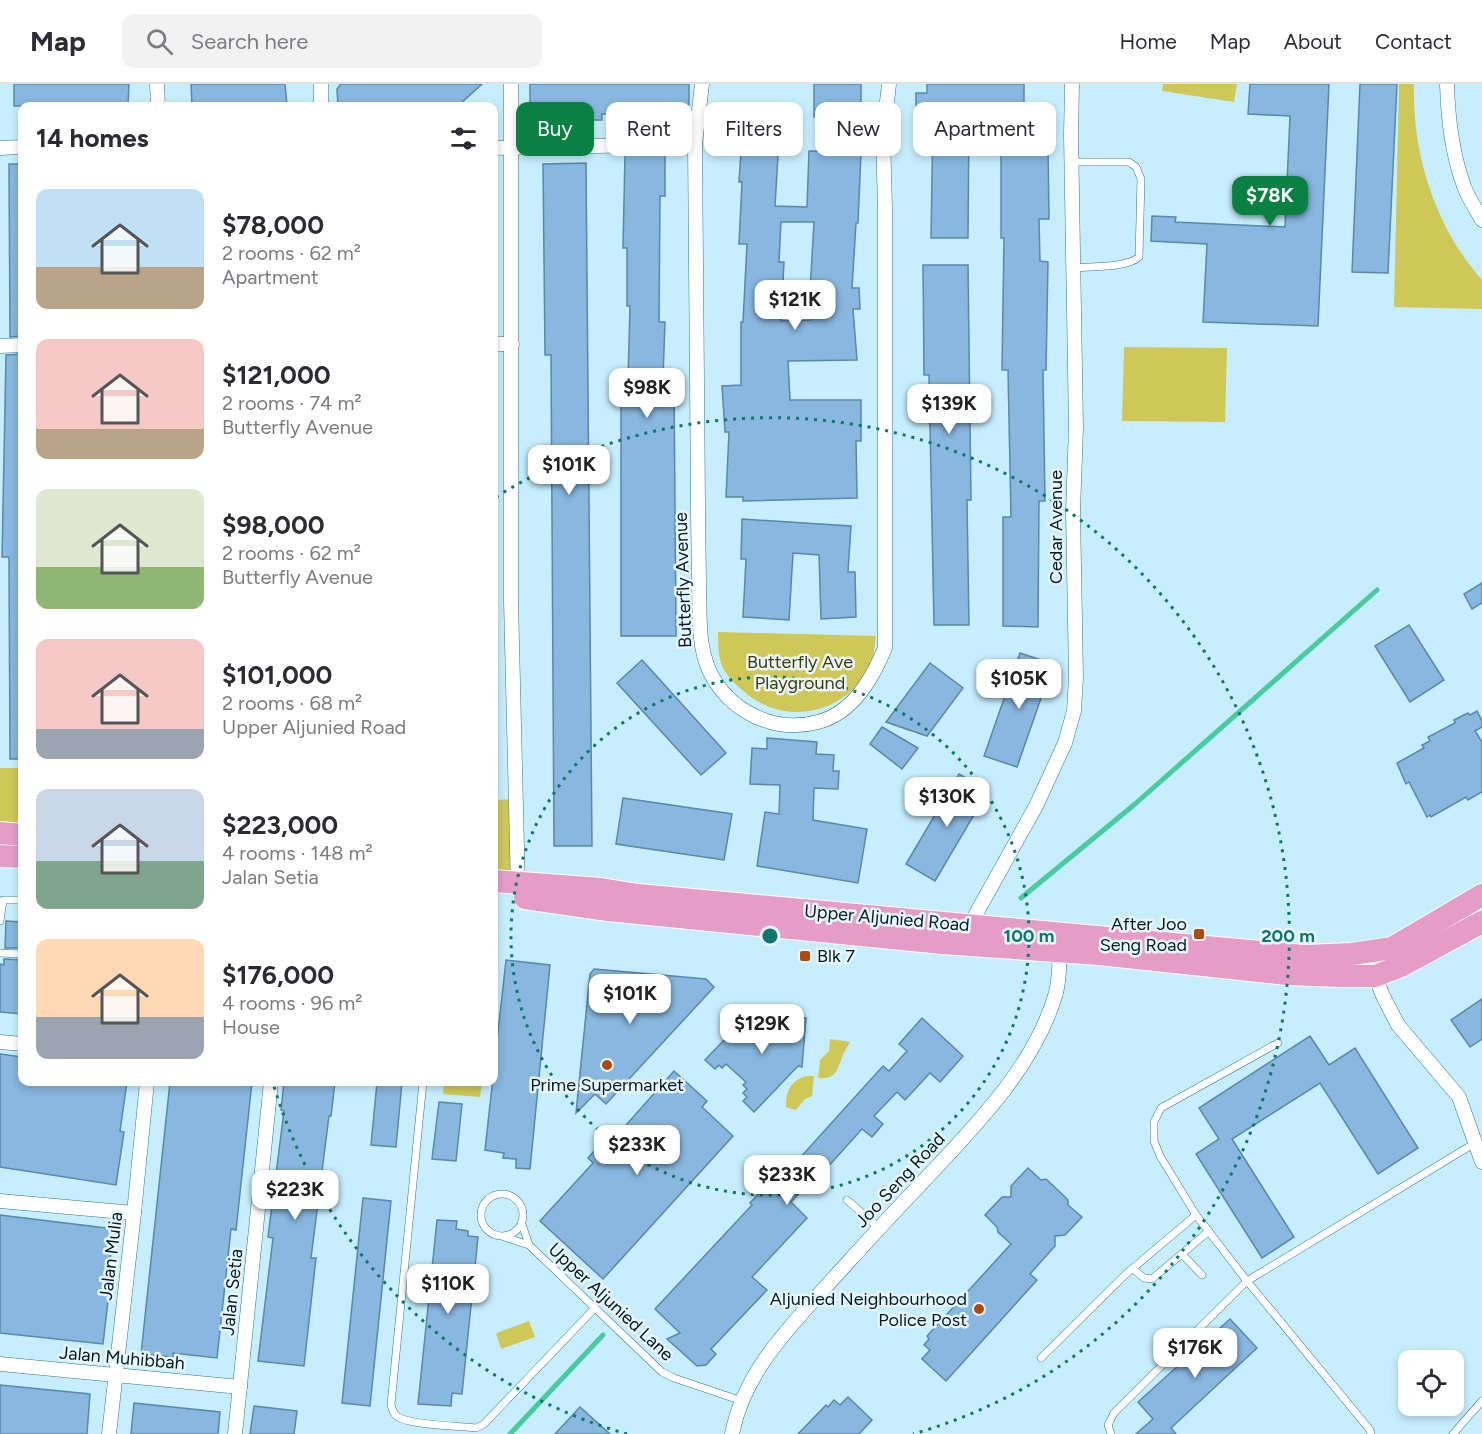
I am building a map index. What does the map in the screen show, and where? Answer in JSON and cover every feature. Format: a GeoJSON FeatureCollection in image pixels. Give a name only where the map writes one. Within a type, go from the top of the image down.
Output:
{"type":"FeatureCollection","features":[{"type":"Feature","properties":{"kind":"main road"},"geometry":{"type":"LineString","coordinates":[[0,833],[18,835]]}},
{"type":"Feature","properties":{"kind":"main road"},"geometry":{"type":"LineString","coordinates":[[0,856],[18,857]]}},
{"type":"Feature","properties":{"kind":"main road","name":"Upper Aljunied Road"},"geometry":{"type":"LineString","coordinates":[[498,883],[518,891]]}},
{"type":"Feature","properties":{"kind":"main road","name":"Upper Aljunied Road"},"geometry":{"type":"LineString","coordinates":[[498,894],[518,891],[601,889],[966,935],[1060,943],[1305,956],[1370,952],[1392,948],[1482,895]]}},
{"type":"Feature","properties":{"kind":"main road","name":"Upper Aljunied Road"},"geometry":{"type":"LineString","coordinates":[[1060,943],[1287,974],[1375,976],[1401,966],[1482,922]]}},
{"type":"Feature","properties":{"kind":"street"},"geometry":{"type":"LineString","coordinates":[[157,84],[158,102]]}},
{"type":"Feature","properties":{"kind":"street"},"geometry":{"type":"LineString","coordinates":[[321,84],[321,102]]}},
{"type":"Feature","properties":{"kind":"street"},"geometry":{"type":"LineString","coordinates":[[512,84],[511,589],[518,891]]}},
{"type":"Feature","properties":{"kind":"street","name":"Butterfly Avenue"},"geometry":{"type":"LineString","coordinates":[[702,84],[696,144],[698,525],[701,643],[710,672],[722,691],[740,708],[778,725],[816,723],[831,718],[853,702],[878,667],[885,648],[883,136],[889,84]]}},
{"type":"Feature","properties":{"kind":"street","name":"Cedar Avenue"},"geometry":{"type":"LineString","coordinates":[[966,935],[1027,824],[1059,758],[1074,711],[1076,677],[1073,511],[1076,427],[1072,84]]}},
{"type":"Feature","properties":{"kind":"street"},"geometry":{"type":"LineString","coordinates":[[1448,84],[1448,116],[1455,153],[1464,188],[1482,220]]}},
{"type":"Feature","properties":{"kind":"street"},"geometry":{"type":"LineString","coordinates":[[498,148],[696,144]]}},
{"type":"Feature","properties":{"kind":"street"},"geometry":{"type":"LineString","coordinates":[[0,148],[18,147]]}},
{"type":"Feature","properties":{"kind":"street"},"geometry":{"type":"LineString","coordinates":[[498,344],[512,344]]}},
{"type":"Feature","properties":{"kind":"street"},"geometry":{"type":"LineString","coordinates":[[0,346],[18,345]]}},
{"type":"Feature","properties":{"kind":"street","name":"Joo Seng Road"},"geometry":{"type":"LineString","coordinates":[[732,1434],[752,1378],[780,1338],[980,1120],[1028,1056],[1044,1027],[1056,993],[1060,943]]}},
{"type":"Feature","properties":{"kind":"street"},"geometry":{"type":"LineString","coordinates":[[1370,952],[1375,976],[1398,1025],[1459,1097],[1482,1162]]}},
{"type":"Feature","properties":{"kind":"street"},"geometry":{"type":"LineString","coordinates":[[0,1042],[18,1044]]}},
{"type":"Feature","properties":{"kind":"street","name":"Jalan Mulia"},"geometry":{"type":"LineString","coordinates":[[109,1434],[147,1086]]}},
{"type":"Feature","properties":{"kind":"street","name":"Jalan Setia"},"geometry":{"type":"LineString","coordinates":[[235,1434],[271,1086]]}},
{"type":"Feature","properties":{"kind":"street"},"geometry":{"type":"LineString","coordinates":[[0,1201],[134,1213]]}},
{"type":"Feature","properties":{"kind":"street","name":"Jalan Muhibbah"},"geometry":{"type":"LineString","coordinates":[[0,1364],[240,1387]]}},
{"type":"Feature","properties":{"kind":"lane"},"geometry":{"type":"LineString","coordinates":[[1072,162],[1129,162],[1136,167],[1141,179],[1139,257],[1134,262],[1075,268]]}},
{"type":"Feature","properties":{"kind":"lane"},"geometry":{"type":"LineString","coordinates":[[0,921],[3,900],[18,900]]}},
{"type":"Feature","properties":{"kind":"lane"},"geometry":{"type":"LineString","coordinates":[[0,953],[18,954]]}},
{"type":"Feature","properties":{"kind":"lane"},"geometry":{"type":"LineString","coordinates":[[1278,1043],[1161,1108],[1154,1122],[1154,1141],[1160,1156],[1196,1215],[1371,1434]]}},
{"type":"Feature","properties":{"kind":"lane"},"geometry":{"type":"LineString","coordinates":[[423,1086],[391,1404],[393,1413],[409,1421],[476,1428],[484,1424],[595,1308]]}},
{"type":"Feature","properties":{"kind":"lane"},"geometry":{"type":"LineString","coordinates":[[1111,1434],[1108,1425],[1114,1413],[1247,1281],[1475,1143]]}},
{"type":"Feature","properties":{"kind":"lane"},"geometry":{"type":"LineString","coordinates":[[502,1194],[518,1201],[522,1209],[522,1224],[528,1245],[494,1236],[486,1230],[481,1211],[485,1202],[493,1196],[502,1194]]}},
{"type":"Feature","properties":{"kind":"lane"},"geometry":{"type":"LineString","coordinates":[[847,1200],[879,1228]]}},
{"type":"Feature","properties":{"kind":"lane"},"geometry":{"type":"LineString","coordinates":[[1041,1358],[1133,1269],[1196,1215]]}},
{"type":"Feature","properties":{"kind":"lane"},"geometry":{"type":"LineString","coordinates":[[504,1237],[512,1235],[522,1224]]}},
{"type":"Feature","properties":{"kind":"lane"},"geometry":{"type":"LineString","coordinates":[[1133,1269],[1144,1278],[1152,1279],[1209,1232]]}},
{"type":"Feature","properties":{"kind":"lane","name":"Upper Aljunied Lane"},"geometry":{"type":"LineString","coordinates":[[528,1245],[662,1372],[742,1401]]}},
{"type":"Feature","properties":{"kind":"lane"},"geometry":{"type":"LineString","coordinates":[[1183,1255],[1202,1275]]}},
{"type":"Feature","properties":{"kind":"lane"},"geometry":{"type":"LineString","coordinates":[[1453,1434],[1482,1401]]}},
{"type":"Feature","properties":{"kind":"green space"},"geometry":{"type":"Polygon","coordinates":[[[1163,84],[1237,84],[1234,102],[1162,91],[1163,84]]]}},
{"type":"Feature","properties":{"kind":"green space"},"geometry":{"type":"Polygon","coordinates":[[[1399,84],[1414,84],[1414,110],[1422,163],[1439,213],[1451,237],[1482,280],[1482,309],[1394,307],[1399,84]]]}},
{"type":"Feature","properties":{"kind":"green space"},"geometry":{"type":"Polygon","coordinates":[[[1124,347],[1227,348],[1225,422],[1122,421],[1124,347]]]}},
{"type":"Feature","properties":{"kind":"green space","name":"Butterfly Ave Playground"},"geometry":{"type":"Polygon","coordinates":[[[718,632],[876,636],[869,668],[855,687],[841,699],[825,707],[791,712],[756,701],[731,679],[721,663],[718,632]]]}},
{"type":"Feature","properties":{"kind":"green space"},"geometry":{"type":"Polygon","coordinates":[[[0,768],[18,768],[18,830],[0,828],[0,768]]]}},
{"type":"Feature","properties":{"kind":"green space"},"geometry":{"type":"Polygon","coordinates":[[[514,799],[514,874],[498,873],[498,800],[514,799]]]}},
{"type":"Feature","properties":{"kind":"green space"},"geometry":{"type":"Polygon","coordinates":[[[830,1039],[850,1042],[835,1073],[829,1077],[818,1078],[820,1060],[829,1051],[830,1039]]]}},
{"type":"Feature","properties":{"kind":"green space"},"geometry":{"type":"Polygon","coordinates":[[[806,1076],[814,1076],[812,1096],[805,1099],[796,1110],[786,1107],[790,1087],[806,1076]]]}},
{"type":"Feature","properties":{"kind":"green space"},"geometry":{"type":"Polygon","coordinates":[[[444,1086],[481,1086],[480,1097],[443,1094],[444,1086]]]}},
{"type":"Feature","properties":{"kind":"green space"},"geometry":{"type":"Polygon","coordinates":[[[529,1321],[535,1337],[501,1349],[496,1333],[529,1321]]]}},
{"type":"Feature","properties":{"kind":"building"},"geometry":{"type":"Polygon","coordinates":[[[14,84],[129,84],[128,102],[18,102],[18,106],[14,106],[14,84]]]}},
{"type":"Feature","properties":{"kind":"building"},"geometry":{"type":"Polygon","coordinates":[[[191,84],[285,84],[287,102],[192,102],[191,84]]]}},
{"type":"Feature","properties":{"kind":"building"},"geometry":{"type":"Polygon","coordinates":[[[341,84],[482,84],[462,102],[338,102],[337,89],[341,84]]]}},
{"type":"Feature","properties":{"kind":"building"},"geometry":{"type":"Polygon","coordinates":[[[530,84],[689,84],[689,102],[606,102],[606,114],[602,114],[602,120],[594,120],[594,102],[530,102],[530,84]]]}},
{"type":"Feature","properties":{"kind":"building"},"geometry":{"type":"Polygon","coordinates":[[[814,84],[861,84],[861,102],[815,102],[814,117],[814,84]]]}},
{"type":"Feature","properties":{"kind":"building"},"geometry":{"type":"Polygon","coordinates":[[[927,84],[1024,84],[1024,102],[916,102],[916,93],[927,93],[927,84]]]}},
{"type":"Feature","properties":{"kind":"building"},"geometry":{"type":"Polygon","coordinates":[[[1250,84],[1329,84],[1318,326],[1203,322],[1207,244],[1151,241],[1152,216],[1176,217],[1175,222],[1285,227],[1290,116],[1248,114],[1250,84]]]}},
{"type":"Feature","properties":{"kind":"building"},"geometry":{"type":"Polygon","coordinates":[[[1360,84],[1397,84],[1388,273],[1352,272],[1360,84]]]}},
{"type":"Feature","properties":{"kind":"building"},"geometry":{"type":"Polygon","coordinates":[[[809,151],[815,151],[815,156],[861,156],[852,288],[859,288],[860,309],[853,309],[857,360],[788,361],[790,400],[861,400],[861,441],[856,441],[857,498],[743,501],[743,497],[726,497],[729,432],[725,432],[722,386],[741,385],[741,322],[743,322],[747,244],[739,244],[742,182],[739,182],[741,156],[778,156],[775,206],[807,207],[809,151]],[[781,222],[779,262],[784,262],[781,321],[811,320],[810,291],[814,222],[781,222]]]}},
{"type":"Feature","properties":{"kind":"building"},"geometry":{"type":"Polygon","coordinates":[[[625,156],[665,156],[665,196],[660,196],[659,322],[665,322],[663,379],[674,379],[676,636],[621,636],[621,379],[628,379],[630,306],[627,306],[627,248],[623,248],[625,156]]]}},
{"type":"Feature","properties":{"kind":"building"},"geometry":{"type":"Polygon","coordinates":[[[932,156],[969,156],[968,238],[931,238],[932,156]]]}},
{"type":"Feature","properties":{"kind":"building"},"geometry":{"type":"Polygon","coordinates":[[[1001,156],[1048,156],[1049,219],[1039,219],[1040,261],[1048,262],[1046,370],[1043,370],[1045,501],[1039,501],[1038,627],[1003,626],[1003,517],[1011,517],[1008,370],[1002,370],[1004,238],[1001,238],[1001,156]]]}},
{"type":"Feature","properties":{"kind":"building"},"geometry":{"type":"Polygon","coordinates":[[[586,163],[592,846],[554,846],[551,355],[545,355],[543,164],[586,163]]]}},
{"type":"Feature","properties":{"kind":"building"},"geometry":{"type":"Polygon","coordinates":[[[9,164],[18,164],[18,336],[10,337],[9,164]]]}},
{"type":"Feature","properties":{"kind":"building"},"geometry":{"type":"Polygon","coordinates":[[[923,265],[968,265],[971,500],[967,500],[969,625],[934,625],[929,375],[924,375],[923,265]]]}},
{"type":"Feature","properties":{"kind":"building"},"geometry":{"type":"Polygon","coordinates":[[[18,354],[18,759],[10,759],[9,557],[2,557],[6,355],[18,354]]]}},
{"type":"Feature","properties":{"kind":"building"},"geometry":{"type":"Polygon","coordinates":[[[742,519],[851,526],[848,572],[855,572],[856,617],[821,619],[819,555],[793,553],[789,620],[743,617],[746,559],[741,559],[742,519]]]}},
{"type":"Feature","properties":{"kind":"building"},"geometry":{"type":"Polygon","coordinates":[[[1482,583],[1482,603],[1472,609],[1464,594],[1482,583]]]}},
{"type":"Feature","properties":{"kind":"building"},"geometry":{"type":"Polygon","coordinates":[[[1409,625],[1444,680],[1410,702],[1375,646],[1409,625]]]}},
{"type":"Feature","properties":{"kind":"building"},"geometry":{"type":"Polygon","coordinates":[[[1020,653],[1053,664],[1017,767],[984,756],[1020,653]]]}},
{"type":"Feature","properties":{"kind":"building"},"geometry":{"type":"Polygon","coordinates":[[[642,660],[726,753],[701,775],[617,683],[642,660]]]}},
{"type":"Feature","properties":{"kind":"building"},"geometry":{"type":"Polygon","coordinates":[[[930,663],[963,688],[927,736],[886,722],[930,663]]]}},
{"type":"Feature","properties":{"kind":"building"},"geometry":{"type":"Polygon","coordinates":[[[1477,711],[1482,721],[1482,727],[1475,731],[1482,742],[1482,792],[1468,800],[1466,797],[1431,817],[1430,815],[1427,817],[1409,782],[1406,784],[1397,763],[1424,748],[1422,745],[1430,741],[1428,737],[1455,723],[1454,720],[1477,711]]]}},
{"type":"Feature","properties":{"kind":"building"},"geometry":{"type":"Polygon","coordinates":[[[882,727],[918,748],[902,769],[870,744],[882,727]]]}},
{"type":"Feature","properties":{"kind":"building"},"geometry":{"type":"Polygon","coordinates":[[[767,738],[817,742],[816,754],[834,755],[833,771],[839,771],[838,789],[814,788],[813,820],[867,829],[858,883],[757,866],[765,812],[779,814],[780,785],[750,784],[752,748],[767,749],[767,738]]]}},
{"type":"Feature","properties":{"kind":"building"},"geometry":{"type":"Polygon","coordinates":[[[959,774],[988,791],[935,881],[906,864],[959,774]]]}},
{"type":"Feature","properties":{"kind":"building"},"geometry":{"type":"Polygon","coordinates":[[[623,798],[732,814],[724,860],[616,844],[623,798]]]}},
{"type":"Feature","properties":{"kind":"building"},"geometry":{"type":"Polygon","coordinates":[[[6,921],[18,922],[18,948],[5,948],[6,921]]]}},
{"type":"Feature","properties":{"kind":"building"},"geometry":{"type":"Polygon","coordinates":[[[4,959],[18,960],[18,1014],[0,1012],[0,964],[4,965],[4,959]]]}},
{"type":"Feature","properties":{"kind":"building"},"geometry":{"type":"Polygon","coordinates":[[[506,960],[550,965],[530,1169],[516,1168],[516,1159],[503,1158],[504,1153],[485,1150],[492,1086],[498,1086],[498,1032],[506,960]]]}},
{"type":"Feature","properties":{"kind":"building"},"geometry":{"type":"Polygon","coordinates":[[[594,969],[706,979],[714,987],[606,1104],[595,1094],[576,1113],[590,974],[594,969]]]}},
{"type":"Feature","properties":{"kind":"building"},"geometry":{"type":"Polygon","coordinates":[[[1482,999],[1482,1039],[1470,1047],[1451,1020],[1482,999]]]}},
{"type":"Feature","properties":{"kind":"building"},"geometry":{"type":"Polygon","coordinates":[[[750,1013],[775,1037],[777,1016],[806,1018],[802,1067],[798,1066],[754,1112],[743,1101],[747,1097],[743,1093],[747,1089],[743,1085],[746,1082],[726,1064],[722,1068],[719,1065],[715,1069],[705,1060],[750,1013]]]}},
{"type":"Feature","properties":{"kind":"building"},"geometry":{"type":"Polygon","coordinates":[[[922,1018],[963,1056],[940,1082],[930,1073],[905,1100],[897,1092],[874,1116],[883,1124],[872,1137],[862,1129],[827,1168],[825,1166],[791,1202],[807,1218],[752,1277],[767,1290],[711,1349],[716,1354],[706,1365],[697,1366],[667,1339],[680,1333],[655,1309],[752,1205],[750,1203],[794,1156],[798,1160],[883,1066],[889,1071],[907,1051],[899,1044],[922,1018]]]}},
{"type":"Feature","properties":{"kind":"building"},"geometry":{"type":"Polygon","coordinates":[[[1310,1036],[1329,1065],[1355,1048],[1418,1148],[1378,1174],[1320,1083],[1232,1139],[1294,1237],[1262,1258],[1196,1154],[1219,1139],[1199,1108],[1310,1036]]]}},
{"type":"Feature","properties":{"kind":"building"},"geometry":{"type":"Polygon","coordinates":[[[0,1054],[18,1056],[18,1086],[126,1086],[120,1131],[124,1132],[116,1185],[0,1167],[0,1054]]]}},
{"type":"Feature","properties":{"kind":"building"},"geometry":{"type":"Polygon","coordinates":[[[674,1071],[707,1101],[702,1107],[733,1136],[603,1279],[540,1221],[593,1163],[588,1158],[614,1129],[619,1133],[674,1071]]]}},
{"type":"Feature","properties":{"kind":"building"},"geometry":{"type":"Polygon","coordinates":[[[170,1086],[252,1086],[236,1230],[231,1229],[217,1358],[173,1353],[173,1357],[141,1354],[170,1086]]]}},
{"type":"Feature","properties":{"kind":"building"},"geometry":{"type":"Polygon","coordinates":[[[284,1086],[335,1086],[311,1258],[316,1258],[304,1366],[258,1361],[273,1238],[268,1237],[284,1111],[281,1110],[284,1086]]]}},
{"type":"Feature","properties":{"kind":"building"},"geometry":{"type":"Polygon","coordinates":[[[377,1086],[402,1086],[396,1147],[371,1145],[377,1086]]]}},
{"type":"Feature","properties":{"kind":"building"},"geometry":{"type":"Polygon","coordinates":[[[439,1102],[462,1104],[456,1161],[432,1159],[439,1102]]]}},
{"type":"Feature","properties":{"kind":"building"},"geometry":{"type":"Polygon","coordinates":[[[1028,1168],[1041,1180],[1046,1179],[1068,1200],[1068,1205],[1082,1217],[1065,1235],[1055,1236],[1055,1246],[1030,1274],[1037,1280],[946,1381],[922,1359],[930,1350],[924,1345],[929,1339],[927,1336],[1011,1244],[985,1215],[1002,1197],[1011,1197],[1011,1186],[1028,1168]]]}},
{"type":"Feature","properties":{"kind":"building"},"geometry":{"type":"Polygon","coordinates":[[[363,1198],[391,1201],[370,1406],[342,1403],[363,1198]]]}},
{"type":"Feature","properties":{"kind":"building"},"geometry":{"type":"Polygon","coordinates":[[[0,1215],[114,1229],[107,1283],[110,1284],[103,1344],[0,1333],[0,1215]]]}},
{"type":"Feature","properties":{"kind":"building"},"geometry":{"type":"Polygon","coordinates":[[[437,1220],[457,1221],[456,1229],[468,1231],[468,1236],[478,1237],[462,1394],[452,1393],[451,1406],[418,1404],[437,1220]]]}},
{"type":"Feature","properties":{"kind":"building"},"geometry":{"type":"Polygon","coordinates":[[[1230,1319],[1257,1348],[1171,1428],[1176,1434],[1136,1434],[1153,1419],[1138,1402],[1230,1319]]]}},
{"type":"Feature","properties":{"kind":"building"},"geometry":{"type":"Polygon","coordinates":[[[0,1385],[90,1394],[87,1434],[0,1434],[0,1385]]]}},
{"type":"Feature","properties":{"kind":"building"},"geometry":{"type":"Polygon","coordinates":[[[848,1397],[872,1420],[859,1434],[798,1434],[826,1405],[828,1407],[834,1400],[840,1405],[848,1397]]]}},
{"type":"Feature","properties":{"kind":"building"},"geometry":{"type":"Polygon","coordinates":[[[134,1403],[220,1412],[218,1434],[131,1434],[134,1403]]]}},
{"type":"Feature","properties":{"kind":"building"},"geometry":{"type":"Polygon","coordinates":[[[254,1406],[297,1411],[294,1434],[250,1434],[254,1406]]]}},
{"type":"Feature","properties":{"kind":"building"},"geometry":{"type":"Polygon","coordinates":[[[580,1407],[610,1434],[555,1434],[580,1407]]]}},
{"type":"Feature","properties":{"kind":"waterway"},"geometry":{"type":"LineString","coordinates":[[1021,898],[1135,804],[1377,590]]}},
{"type":"Feature","properties":{"kind":"waterway"},"geometry":{"type":"LineString","coordinates":[[510,1434],[603,1335]]}},
{"type":"Feature","properties":{"kind":"place","name":"After Joo Seng Road"},"geometry":{"type":"Point","coordinates":[1199,934]}},
{"type":"Feature","properties":{"kind":"place","name":"Blk 7"},"geometry":{"type":"Point","coordinates":[805,956]}},
{"type":"Feature","properties":{"kind":"place","name":"Prime Supermarket"},"geometry":{"type":"Point","coordinates":[607,1065]}},
{"type":"Feature","properties":{"kind":"place","name":"Aljunied Neighbourhood Police Post"},"geometry":{"type":"Point","coordinates":[979,1309]}}]}
